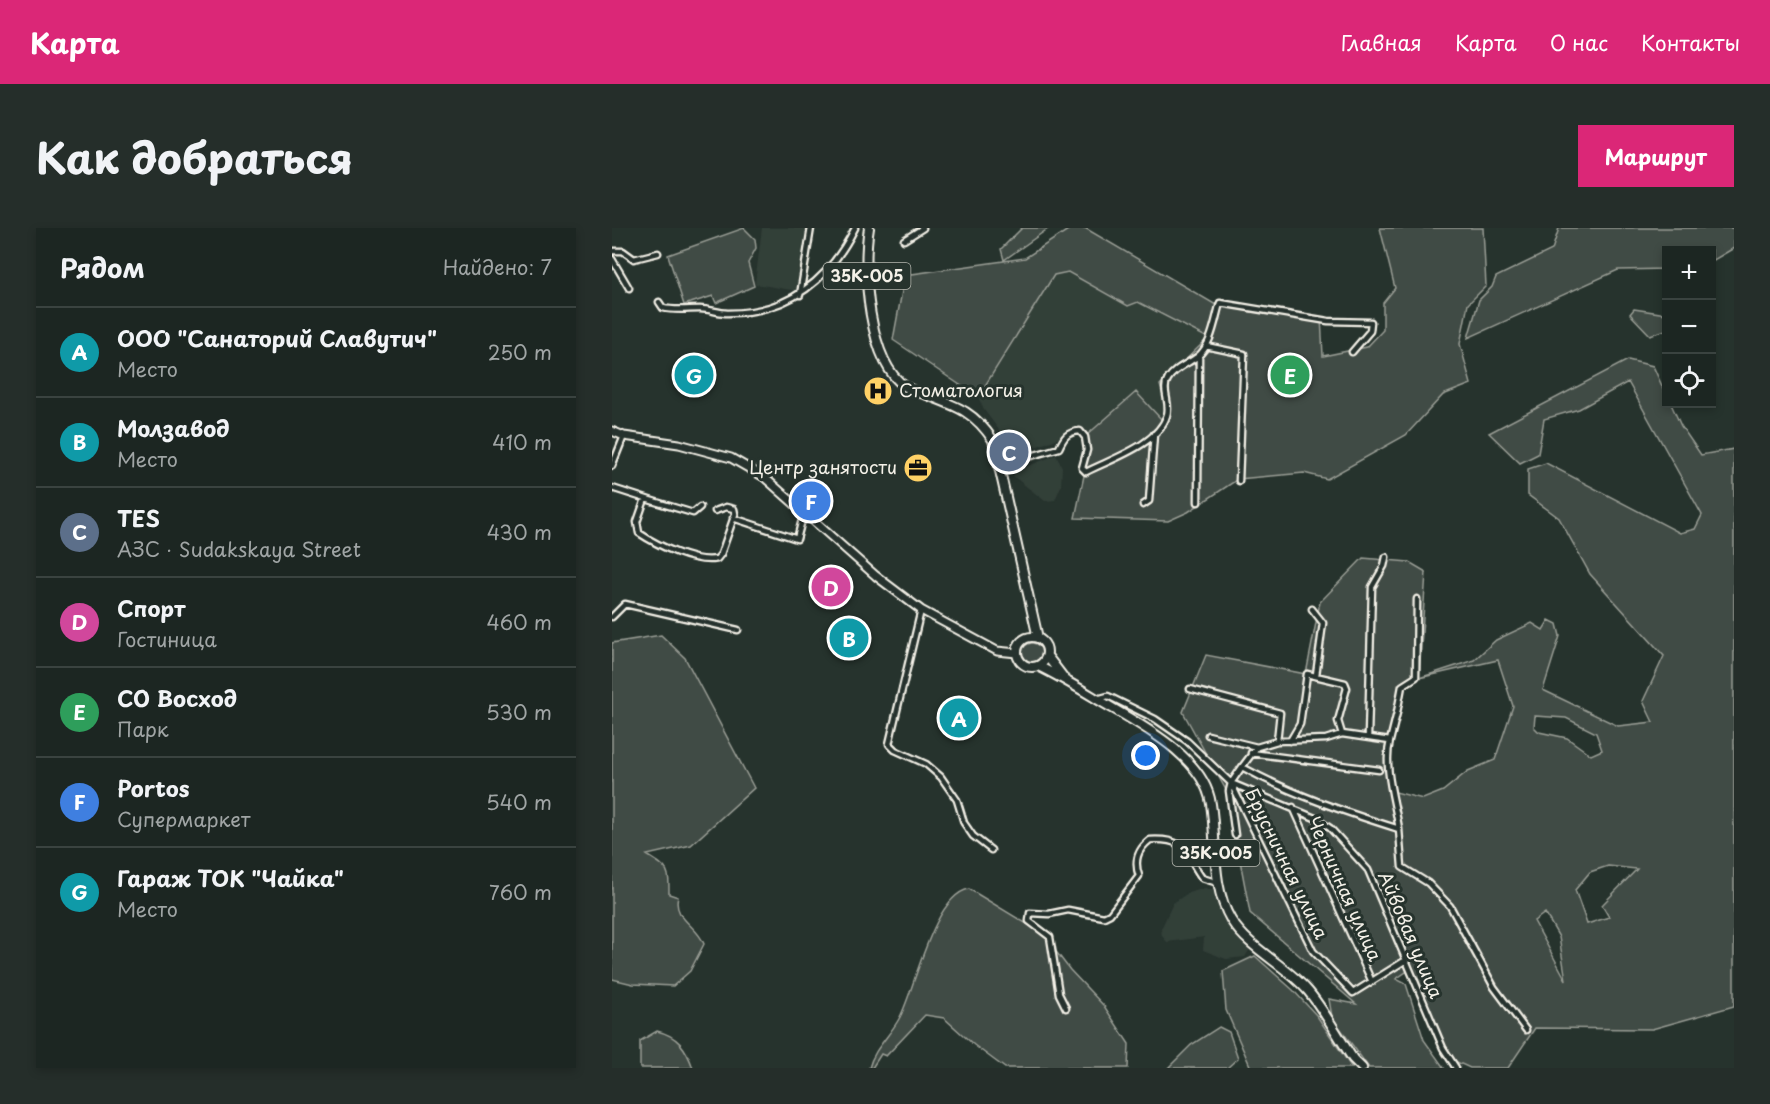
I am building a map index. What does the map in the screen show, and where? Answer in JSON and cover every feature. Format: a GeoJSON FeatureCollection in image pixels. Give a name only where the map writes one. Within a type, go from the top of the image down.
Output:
{"type":"FeatureCollection","features":[{"type":"Feature","properties":{"kind":"main road","name":"35К-005"},"geometry":{"type":"LineString","coordinates":[[869,228],[865,253],[873,324],[879,348],[891,373],[906,387],[961,408],[979,420],[993,440],[1038,639],[1044,643],[1047,656],[1064,678]]}},
{"type":"Feature","properties":{"kind":"main road"},"geometry":{"type":"LineString","coordinates":[[612,431],[624,436],[679,444],[730,458],[764,477],[876,576],[921,610],[997,651],[1017,653],[1020,643],[1028,638],[1038,639]]}},
{"type":"Feature","properties":{"kind":"main road","name":"35К-005"},"geometry":{"type":"LineString","coordinates":[[1017,653],[1020,662],[1028,667],[1038,666],[1064,678],[1138,722],[1169,744],[1206,787],[1211,801],[1218,883],[1230,919],[1241,932],[1308,991],[1362,1068]]}},
{"type":"Feature","properties":{"kind":"main road"},"geometry":{"type":"LineString","coordinates":[[1038,666],[1047,656]]}},
{"type":"Feature","properties":{"kind":"street"},"geometry":{"type":"LineString","coordinates":[[800,295],[811,228]]}},
{"type":"Feature","properties":{"kind":"street"},"geometry":{"type":"LineString","coordinates":[[659,302],[663,308],[670,310],[704,309],[733,313],[758,309],[800,295],[830,268],[844,250],[855,228]]}},
{"type":"Feature","properties":{"kind":"street"},"geometry":{"type":"LineString","coordinates":[[904,240],[923,228]]}},
{"type":"Feature","properties":{"kind":"street"},"geometry":{"type":"LineString","coordinates":[[612,251],[622,251],[634,259],[658,253]]}},
{"type":"Feature","properties":{"kind":"street"},"geometry":{"type":"LineString","coordinates":[[612,259],[629,288]]}},
{"type":"Feature","properties":{"kind":"street"},"geometry":{"type":"LineString","coordinates":[[1000,465],[1059,448],[1064,437],[1071,432],[1080,432],[1085,436],[1087,450],[1082,468],[1086,472],[1140,444],[1154,434],[1168,413],[1165,384],[1182,366],[1199,356],[1206,346],[1220,303],[1328,321],[1371,321],[1370,331],[1352,352]]}},
{"type":"Feature","properties":{"kind":"street"},"geometry":{"type":"LineString","coordinates":[[1206,346],[1244,354],[1239,482]]}},
{"type":"Feature","properties":{"kind":"street"},"geometry":{"type":"LineString","coordinates":[[1198,502],[1199,356]]}},
{"type":"Feature","properties":{"kind":"street"},"geometry":{"type":"LineString","coordinates":[[1143,505],[1149,501],[1152,489],[1154,434]]}},
{"type":"Feature","properties":{"kind":"street"},"geometry":{"type":"LineString","coordinates":[[612,466],[624,436]]}},
{"type":"Feature","properties":{"kind":"street"},"geometry":{"type":"LineString","coordinates":[[612,488],[693,513],[700,507]]}},
{"type":"Feature","properties":{"kind":"street"},"geometry":{"type":"LineString","coordinates":[[645,499],[637,522],[639,533],[657,545],[705,560],[717,559],[721,554],[734,508],[726,507],[715,511]]}},
{"type":"Feature","properties":{"kind":"street"},"geometry":{"type":"LineString","coordinates":[[733,518],[797,539],[804,512]]}},
{"type":"Feature","properties":{"kind":"street"},"geometry":{"type":"LineString","coordinates":[[1368,737],[1372,587],[1384,566],[1386,557]]}},
{"type":"Feature","properties":{"kind":"street"},"geometry":{"type":"LineString","coordinates":[[1417,599],[1416,677],[1402,686],[1395,732],[1390,741],[1390,771],[1402,867],[1428,884],[1450,906],[1494,987],[1526,1030]]}},
{"type":"Feature","properties":{"kind":"street"},"geometry":{"type":"LineString","coordinates":[[612,617],[625,604],[738,630]]}},
{"type":"Feature","properties":{"kind":"street"},"geometry":{"type":"LineString","coordinates":[[1312,609],[1323,623],[1316,675]]}},
{"type":"Feature","properties":{"kind":"street"},"geometry":{"type":"LineString","coordinates":[[921,610],[917,615],[888,744],[895,750],[926,764],[941,777],[957,800],[964,823],[973,836],[991,850]]}},
{"type":"Feature","properties":{"kind":"street"},"geometry":{"type":"LineString","coordinates":[[1290,741],[1300,724],[1307,674],[1345,683],[1347,688],[1338,721],[1342,734]]}},
{"type":"Feature","properties":{"kind":"street"},"geometry":{"type":"LineString","coordinates":[[1190,689],[1281,713],[1277,741]]}},
{"type":"Feature","properties":{"kind":"street"},"geometry":{"type":"LineString","coordinates":[[1098,699],[1108,696],[1155,719],[1187,741],[1231,783]]}},
{"type":"Feature","properties":{"kind":"street"},"geometry":{"type":"LineString","coordinates":[[1235,835],[1229,791],[1231,783],[1257,747],[1277,741],[1326,739],[1342,734],[1390,741]]}},
{"type":"Feature","properties":{"kind":"street"},"geometry":{"type":"LineString","coordinates":[[1208,735],[1257,747]]}},
{"type":"Feature","properties":{"kind":"street"},"geometry":{"type":"LineString","coordinates":[[1251,753],[1379,770]]}},
{"type":"Feature","properties":{"kind":"street"},"geometry":{"type":"LineString","coordinates":[[1242,767],[1274,784],[1342,811],[1399,829]]}},
{"type":"Feature","properties":{"kind":"street","name":"Айвовая улица"},"geometry":{"type":"LineString","coordinates":[[1231,783],[1293,807],[1330,828],[1368,870],[1443,1048],[1456,1068]]}},
{"type":"Feature","properties":{"kind":"street","name":"Брусничная улица"},"geometry":{"type":"LineString","coordinates":[[1231,783],[1313,951],[1353,993],[1372,982]]}},
{"type":"Feature","properties":{"kind":"street","name":"Черничная улица"},"geometry":{"type":"LineString","coordinates":[[1293,807],[1372,982]]}},
{"type":"Feature","properties":{"kind":"street"},"geometry":{"type":"LineString","coordinates":[[1066,1008],[1059,994],[1050,938],[1029,921],[1028,915],[1033,912],[1049,914],[1068,910],[1104,917],[1113,911],[1139,876],[1136,866],[1138,852],[1150,840],[1162,839],[1177,842],[1188,850],[1202,878],[1218,883]]}},
{"type":"Feature","properties":{"kind":"street"},"geometry":{"type":"LineString","coordinates":[[1372,982],[1406,960]]}},
{"type":"Feature","properties":{"kind":"shaded area"},"geometry":{"type":"Polygon","coordinates":[[[744,228],[755,239],[756,248],[748,263],[754,286],[716,303],[713,296],[684,305],[668,255],[744,228]]]}},
{"type":"Feature","properties":{"kind":"shaded area"},"geometry":{"type":"Polygon","coordinates":[[[762,228],[808,228],[798,291],[755,284],[762,228]]]}},
{"type":"Feature","properties":{"kind":"shaded area"},"geometry":{"type":"Polygon","coordinates":[[[1022,228],[1049,228],[1004,260],[1001,249],[1022,228]]]}},
{"type":"Feature","properties":{"kind":"shaded area"},"geometry":{"type":"Polygon","coordinates":[[[1071,228],[1085,228],[1216,305],[1321,317],[1323,356],[1367,347],[1383,330],[1383,303],[1395,288],[1380,228],[1483,228],[1486,286],[1468,304],[1460,344],[1471,384],[1443,395],[1406,435],[1327,479],[1304,473],[1238,479],[1188,512],[1168,521],[1075,518],[1089,452],[1087,435],[1136,392],[1162,420],[1167,412],[1160,385],[1208,338],[1138,302],[1128,306],[1068,272],[1054,275],[978,397],[893,340],[905,275],[1025,258],[1071,228]]]}},
{"type":"Feature","properties":{"kind":"shaded area"},"geometry":{"type":"Polygon","coordinates":[[[1559,228],[1734,228],[1734,248],[1716,259],[1716,246],[1662,246],[1662,269],[1618,270],[1468,338],[1479,300],[1492,287],[1496,277],[1552,250],[1559,228]]]}},
{"type":"Feature","properties":{"kind":"shaded area"},"geometry":{"type":"Polygon","coordinates":[[[1068,272],[1128,306],[1138,302],[1208,338],[1160,385],[1167,412],[1162,420],[1136,392],[1087,435],[1080,430],[1017,454],[984,410],[978,397],[1054,275],[1068,272]]]}},
{"type":"Feature","properties":{"kind":"shaded area"},"geometry":{"type":"Polygon","coordinates":[[[1634,309],[1662,313],[1662,331],[1650,335],[1630,314],[1634,309]]]}},
{"type":"Feature","properties":{"kind":"shaded area"},"geometry":{"type":"Polygon","coordinates":[[[1628,360],[1653,366],[1662,386],[1662,408],[1673,408],[1681,426],[1701,455],[1734,449],[1734,1006],[1652,1029],[1535,1028],[1508,1068],[1470,1068],[1450,1059],[1412,968],[1396,979],[1406,984],[1424,1040],[1444,1068],[1369,1068],[1332,1017],[1329,999],[1356,1004],[1250,913],[1227,792],[1183,712],[1206,655],[1306,674],[1320,602],[1363,558],[1409,562],[1426,572],[1419,678],[1474,660],[1496,640],[1532,623],[1543,630],[1549,620],[1557,624],[1560,636],[1543,690],[1618,726],[1653,722],[1643,701],[1664,656],[1590,574],[1559,518],[1528,495],[1528,469],[1546,463],[1680,533],[1695,529],[1702,515],[1628,382],[1579,409],[1544,419],[1538,454],[1520,463],[1489,433],[1628,360]],[[1498,660],[1419,678],[1400,688],[1388,746],[1391,791],[1423,799],[1443,791],[1468,771],[1495,760],[1513,706],[1498,660]],[[1535,716],[1534,727],[1539,732],[1567,738],[1591,755],[1602,750],[1596,733],[1566,718],[1535,716]],[[1608,866],[1590,872],[1575,890],[1587,924],[1609,917],[1602,905],[1637,869],[1608,866]],[[1545,913],[1534,921],[1566,980],[1559,937],[1545,913]]]}},
{"type":"Feature","properties":{"kind":"shaded area"},"geometry":{"type":"Polygon","coordinates":[[[1056,455],[1062,467],[1061,486],[1055,500],[1045,501],[1013,476],[1018,470],[1056,455]]]}},
{"type":"Feature","properties":{"kind":"shaded area"},"geometry":{"type":"Polygon","coordinates":[[[661,635],[685,658],[754,788],[691,845],[647,855],[666,870],[669,879],[669,894],[678,897],[679,911],[704,944],[690,971],[673,986],[633,984],[612,979],[612,643],[661,635]]]}},
{"type":"Feature","properties":{"kind":"shaded area"},"geometry":{"type":"Polygon","coordinates":[[[1032,643],[1039,646],[1042,653],[1039,660],[1032,663],[1025,660],[1022,653],[1025,646],[1032,643]]]}},
{"type":"Feature","properties":{"kind":"shaded area"},"geometry":{"type":"Polygon","coordinates":[[[1205,888],[1219,892],[1240,941],[1250,949],[1245,957],[1226,959],[1203,950],[1204,937],[1167,942],[1162,936],[1161,929],[1173,903],[1188,893],[1205,888]]]}},
{"type":"Feature","properties":{"kind":"shaded area"},"geometry":{"type":"Polygon","coordinates":[[[969,889],[1042,933],[1070,970],[1104,1006],[1129,1044],[1128,1068],[1005,1068],[974,1045],[944,1018],[925,1015],[886,1056],[881,1054],[872,1068],[869,1068],[875,1054],[892,1030],[906,1004],[935,925],[956,895],[969,889]]]}},
{"type":"Feature","properties":{"kind":"shaded area"},"geometry":{"type":"Polygon","coordinates":[[[1255,956],[1293,990],[1317,1016],[1352,1068],[1251,1068],[1226,1010],[1223,971],[1255,956]]]}},
{"type":"Feature","properties":{"kind":"shaded area"},"geometry":{"type":"Polygon","coordinates":[[[1219,1027],[1229,1032],[1238,1058],[1227,1068],[1168,1068],[1191,1045],[1219,1027]]]}},
{"type":"Feature","properties":{"kind":"shaded area"},"geometry":{"type":"Polygon","coordinates":[[[657,1031],[670,1036],[680,1044],[693,1068],[640,1068],[640,1041],[657,1031]]]}},
{"type":"Feature","properties":{"kind":"place","name":"Гараж ТОК \"Чайка\""},"geometry":{"type":"Point","coordinates":[694,375]}},
{"type":"Feature","properties":{"kind":"place","name":"СО Восход"},"geometry":{"type":"Point","coordinates":[1290,375]}},
{"type":"Feature","properties":{"kind":"place","name":"Стоматология"},"geometry":{"type":"Point","coordinates":[878,391]}},
{"type":"Feature","properties":{"kind":"place","name":"TES"},"geometry":{"type":"Point","coordinates":[1009,452]}},
{"type":"Feature","properties":{"kind":"place","name":"Центр занятости"},"geometry":{"type":"Point","coordinates":[918,468]}},
{"type":"Feature","properties":{"kind":"place","name":"Portos"},"geometry":{"type":"Point","coordinates":[811,501]}},
{"type":"Feature","properties":{"kind":"place","name":"Спорт"},"geometry":{"type":"Point","coordinates":[831,587]}},
{"type":"Feature","properties":{"kind":"place","name":"Молзавод"},"geometry":{"type":"Point","coordinates":[849,638]}},
{"type":"Feature","properties":{"kind":"place","name":"ООО \"Санаторий Славутич\""},"geometry":{"type":"Point","coordinates":[959,718]}}]}
